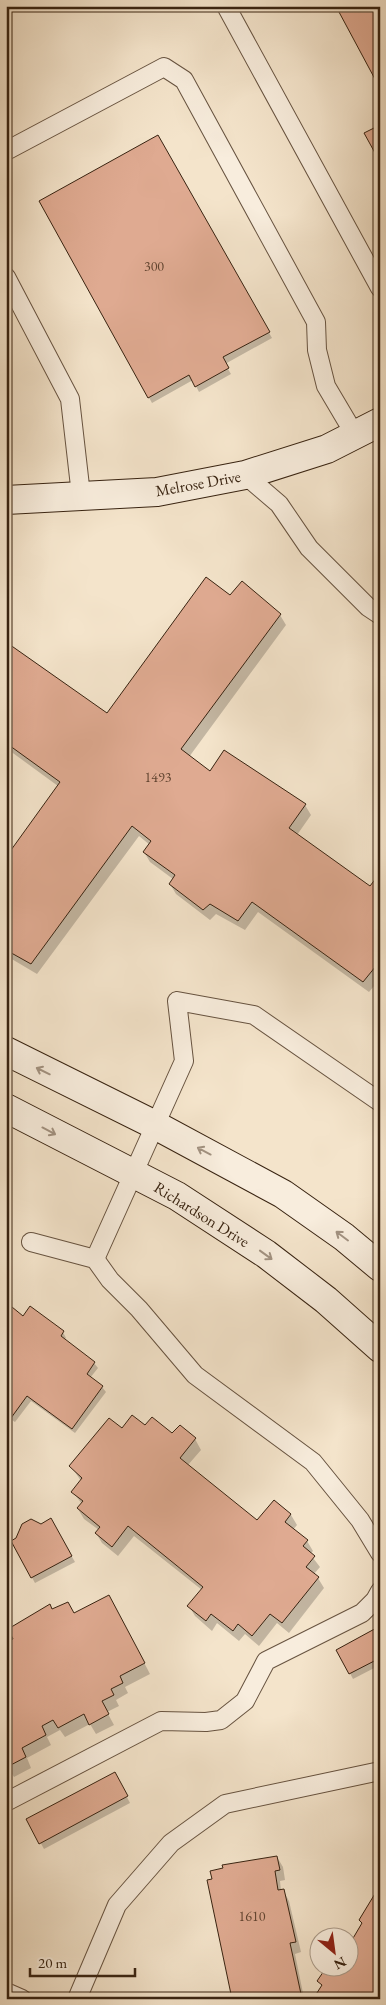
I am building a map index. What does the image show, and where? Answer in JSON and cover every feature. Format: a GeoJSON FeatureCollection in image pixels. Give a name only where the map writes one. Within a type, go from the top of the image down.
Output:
{"type":"FeatureCollection","features":[{"type":"Feature","properties":{"kind":"street","name":"Melrose Drive"},"geometry":{"type":"LineString","coordinates":[[6,500],[157,492],[246,475],[327,450],[380,422]]}},
{"type":"Feature","properties":{"kind":"street"},"geometry":{"type":"LineString","coordinates":[[6,1051],[155,1125],[283,1194],[344,1237],[380,1267]]}},
{"type":"Feature","properties":{"kind":"street","name":"Richardson Drive"},"geometry":{"type":"LineString","coordinates":[[6,1108],[177,1196],[266,1254],[326,1300],[380,1348]]}},
{"type":"Feature","properties":{"kind":"lane"},"geometry":{"type":"LineString","coordinates":[[226,6],[380,288]]}},
{"type":"Feature","properties":{"kind":"lane"},"geometry":{"type":"LineString","coordinates":[[6,151],[164,67],[184,80],[316,322],[317,350],[326,386],[355,435]]}},
{"type":"Feature","properties":{"kind":"lane"},"geometry":{"type":"LineString","coordinates":[[6,276],[70,399],[81,495]]}},
{"type":"Feature","properties":{"kind":"lane"},"geometry":{"type":"LineString","coordinates":[[246,475],[279,504],[309,548],[368,607],[380,615]]}},
{"type":"Feature","properties":{"kind":"lane"},"geometry":{"type":"LineString","coordinates":[[95,1258],[184,1061],[177,1001],[254,1015],[380,1102]]}},
{"type":"Feature","properties":{"kind":"lane"},"geometry":{"type":"LineString","coordinates":[[32,1242],[95,1258],[110,1280],[139,1309],[195,1375],[313,1462],[360,1520],[380,1553]]}},
{"type":"Feature","properties":{"kind":"lane"},"geometry":{"type":"LineString","coordinates":[[6,1802],[161,1721],[206,1722],[221,1720],[245,1702],[266,1661],[362,1613],[375,1600],[380,1591]]}},
{"type":"Feature","properties":{"kind":"lane"},"geometry":{"type":"LineString","coordinates":[[77,1999],[117,1905],[170,1843],[224,1804],[380,1771]]}},
{"type":"Feature","properties":{"kind":"lane"},"geometry":{"type":"LineString","coordinates":[[6,1992],[22,1999]]}},
{"type":"Feature","properties":{"kind":"building"},"geometry":{"type":"Polygon","coordinates":[[[348,6],[380,6],[380,79],[376,81],[339,12],[348,6]]]}},
{"type":"Feature","properties":{"kind":"building"},"geometry":{"type":"Polygon","coordinates":[[[380,125],[380,162],[364,133],[380,125]]]}},
{"type":"Feature","properties":{"kind":"building"},"geometry":{"type":"Polygon","coordinates":[[[158,135],[270,332],[223,357],[229,368],[195,387],[189,375],[148,398],[39,201],[158,135]]]}},
{"type":"Feature","properties":{"kind":"building"},"geometry":{"type":"Polygon","coordinates":[[[206,577],[230,595],[242,581],[281,614],[181,749],[210,771],[224,750],[306,804],[289,828],[370,886],[380,873],[380,961],[363,982],[252,902],[238,921],[210,904],[203,910],[169,884],[175,875],[143,852],[151,841],[132,826],[31,964],[6,950],[6,857],[60,782],[6,743],[6,642],[107,713],[206,577]]]}},
{"type":"Feature","properties":{"kind":"building"},"geometry":{"type":"Polygon","coordinates":[[[30,1306],[64,1331],[61,1336],[95,1362],[87,1374],[103,1386],[72,1429],[27,1396],[11,1418],[6,1414],[6,1315],[12,1307],[23,1316],[30,1306]]]}},
{"type":"Feature","properties":{"kind":"building"},"geometry":{"type":"Polygon","coordinates":[[[132,1415],[145,1425],[152,1417],[172,1433],[180,1425],[196,1438],[180,1458],[257,1520],[274,1500],[291,1514],[285,1522],[308,1540],[303,1546],[315,1556],[306,1567],[319,1577],[282,1623],[270,1614],[252,1636],[238,1624],[233,1631],[211,1614],[206,1621],[187,1606],[203,1587],[128,1526],[112,1547],[95,1533],[100,1527],[77,1508],[83,1501],[71,1492],[82,1478],[69,1466],[109,1418],[122,1428],[132,1415]]]}},
{"type":"Feature","properties":{"kind":"building"},"geometry":{"type":"Polygon","coordinates":[[[51,1518],[72,1556],[31,1578],[11,1541],[16,1538],[22,1524],[31,1519],[41,1524],[51,1518]]]}},
{"type":"Feature","properties":{"kind":"building"},"geometry":{"type":"Polygon","coordinates":[[[109,1595],[145,1663],[120,1676],[123,1683],[111,1689],[114,1695],[102,1701],[109,1714],[89,1725],[84,1714],[58,1728],[53,1720],[42,1726],[46,1735],[22,1748],[26,1757],[7,1767],[6,1642],[13,1639],[8,1629],[50,1604],[52,1609],[68,1602],[74,1613],[109,1595]]]}},
{"type":"Feature","properties":{"kind":"building"},"geometry":{"type":"Polygon","coordinates":[[[380,1626],[380,1658],[349,1674],[336,1650],[380,1626]]]}},
{"type":"Feature","properties":{"kind":"building"},"geometry":{"type":"Polygon","coordinates":[[[115,1772],[128,1796],[39,1844],[26,1819],[115,1772]]]}},
{"type":"Feature","properties":{"kind":"building"},"geometry":{"type":"Polygon","coordinates":[[[277,1856],[280,1870],[275,1871],[278,1890],[284,1889],[296,1942],[290,1943],[301,1994],[308,1999],[232,1999],[207,1880],[212,1879],[210,1871],[223,1868],[222,1865],[277,1856]]]}},
{"type":"Feature","properties":{"kind":"building"},"geometry":{"type":"Polygon","coordinates":[[[376,1892],[380,1895],[380,1999],[313,1999],[322,1985],[317,1981],[319,1978],[358,1978],[358,1930],[362,1923],[359,1920],[376,1892]]]}}]}
